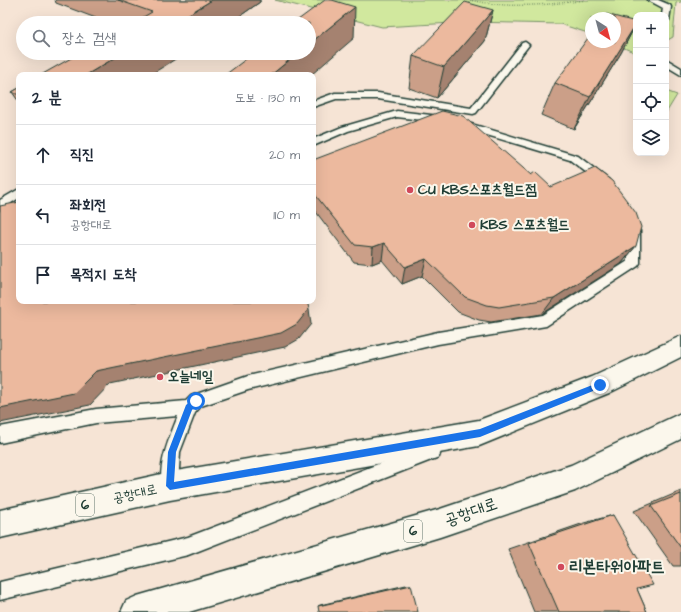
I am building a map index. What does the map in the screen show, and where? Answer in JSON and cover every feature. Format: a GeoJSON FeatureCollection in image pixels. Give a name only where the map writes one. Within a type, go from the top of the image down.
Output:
{"type":"FeatureCollection","features":[{"type":"Feature","properties":{"kind":"main road","name":"공항대로"},"geometry":{"type":"LineString","coordinates":[[0,524],[170,486],[480,433],[600,385],[681,346]]}},
{"type":"Feature","properties":{"kind":"main road","name":"공항대로"},"geometry":{"type":"LineString","coordinates":[[137,612],[454,518],[575,476],[681,426]]}},
{"type":"Feature","properties":{"kind":"lane"},"geometry":{"type":"LineString","coordinates":[[652,0],[667,7],[667,12]]}},
{"type":"Feature","properties":{"kind":"lane"},"geometry":{"type":"LineString","coordinates":[[316,103],[335,96],[378,96],[473,111],[524,45]]}},
{"type":"Feature","properties":{"kind":"lane"},"geometry":{"type":"LineString","coordinates":[[669,64],[681,72]]}},
{"type":"Feature","properties":{"kind":"lane"},"geometry":{"type":"LineString","coordinates":[[316,142],[345,129],[397,114],[448,120],[574,158],[613,187]]}},
{"type":"Feature","properties":{"kind":"lane"},"geometry":{"type":"LineString","coordinates":[[0,206],[16,195]]}},
{"type":"Feature","properties":{"kind":"lane"},"geometry":{"type":"LineString","coordinates":[[0,218],[16,206]]}},
{"type":"Feature","properties":{"kind":"lane"},"geometry":{"type":"LineString","coordinates":[[170,486],[172,452],[189,408],[196,401],[256,382],[438,338],[546,320],[634,263],[634,222]]}},
{"type":"Feature","properties":{"kind":"lane"},"geometry":{"type":"LineString","coordinates":[[0,435],[96,416],[189,408]]}},
{"type":"Feature","properties":{"kind":"lane"},"geometry":{"type":"LineString","coordinates":[[0,591],[188,546],[480,433]]}},
{"type":"Feature","properties":{"kind":"path"},"geometry":{"type":"LineString","coordinates":[[470,0],[502,4],[535,5],[586,0]]}},
{"type":"Feature","properties":{"kind":"green space"},"geometry":{"type":"Polygon","coordinates":[[[275,0],[681,0],[681,2],[676,3],[673,37],[669,39],[669,12],[633,12],[633,52],[621,47],[621,12],[585,12],[585,32],[560,24],[470,22],[382,27],[275,0]]]}},
{"type":"Feature","properties":{"kind":"green space"},"geometry":{"type":"Polygon","coordinates":[[[669,92],[677,95],[669,108],[669,92]]]}},
{"type":"Feature","properties":{"kind":"building"},"geometry":{"type":"Polygon","coordinates":[[[118,0],[212,0],[186,16],[145,16],[152,12],[118,0]]]}},
{"type":"Feature","properties":{"kind":"building"},"geometry":{"type":"Polygon","coordinates":[[[325,0],[332,0],[355,7],[316,38],[316,16],[303,16],[325,0]]]}},
{"type":"Feature","properties":{"kind":"building"},"geometry":{"type":"Polygon","coordinates":[[[465,2],[493,10],[444,67],[413,56],[465,2]]]}},
{"type":"Feature","properties":{"kind":"building"},"geometry":{"type":"Polygon","coordinates":[[[621,18],[633,21],[633,29],[621,48],[621,18]]]}},
{"type":"Feature","properties":{"kind":"building"},"geometry":{"type":"Polygon","coordinates":[[[585,42],[585,48],[621,48],[590,97],[555,83],[585,42]]]}},
{"type":"Feature","properties":{"kind":"building"},"geometry":{"type":"Polygon","coordinates":[[[68,60],[111,60],[91,72],[46,72],[68,60]]]}},
{"type":"Feature","properties":{"kind":"building"},"geometry":{"type":"Polygon","coordinates":[[[245,60],[289,60],[275,72],[229,72],[245,60]]]}},
{"type":"Feature","properties":{"kind":"building","name":"KBS 스포츠월드"},"geometry":{"type":"Polygon","coordinates":[[[442,111],[463,116],[531,175],[535,172],[551,187],[595,168],[612,181],[636,213],[641,227],[636,246],[554,298],[499,307],[487,305],[465,297],[426,259],[405,267],[384,243],[373,247],[355,245],[316,196],[316,159],[442,111]]]}},
{"type":"Feature","properties":{"kind":"building"},"geometry":{"type":"Polygon","coordinates":[[[16,203],[16,304],[308,304],[309,309],[297,324],[281,333],[96,371],[74,393],[0,408],[0,206],[16,203]]]}},
{"type":"Feature","properties":{"kind":"building"},"geometry":{"type":"Polygon","coordinates":[[[681,494],[681,548],[651,506],[681,494]]]}},
{"type":"Feature","properties":{"kind":"building","name":"리본타워아파트"},"geometry":{"type":"Polygon","coordinates":[[[613,515],[653,585],[637,589],[647,612],[559,612],[529,543],[613,515]]]}},
{"type":"Feature","properties":{"kind":"building"},"geometry":{"type":"Polygon","coordinates":[[[411,585],[418,612],[319,612],[318,606],[411,585]]]}},
{"type":"Feature","properties":{"kind":"place","name":"CU KBS스포츠월드점"},"geometry":{"type":"Point","coordinates":[410,190]}},
{"type":"Feature","properties":{"kind":"place","name":"KBS 스포츠월드"},"geometry":{"type":"Point","coordinates":[472,225]}},
{"type":"Feature","properties":{"kind":"place","name":"오늘네일"},"geometry":{"type":"Point","coordinates":[160,377]}},
{"type":"Feature","properties":{"kind":"place","name":"리본타워아파트"},"geometry":{"type":"Point","coordinates":[561,567]}},
{"type":"Feature","properties":{"kind":"route"},"geometry":{"type":"LineString","coordinates":[[196,401],[189,408],[172,452],[170,486],[480,433],[600,385]]}}]}
